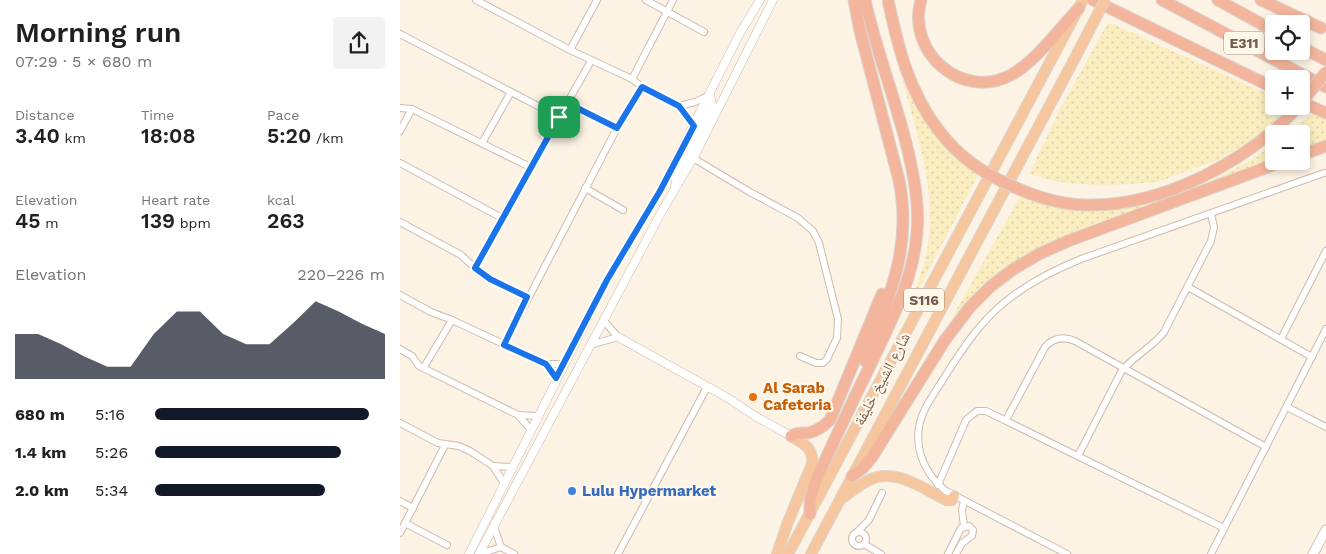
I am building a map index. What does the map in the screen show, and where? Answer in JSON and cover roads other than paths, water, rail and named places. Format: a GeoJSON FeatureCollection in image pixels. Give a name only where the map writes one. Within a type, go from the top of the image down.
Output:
{"type":"FeatureCollection","features":[{"type":"Feature","properties":{"kind":"highway"},"geometry":{"type":"LineString","coordinates":[[854,0],[890,147],[902,202],[904,224],[903,246],[894,280],[860,372],[857,392]]}},
{"type":"Feature","properties":{"kind":"highway"},"geometry":{"type":"LineString","coordinates":[[888,0],[906,72],[925,111],[940,133],[958,153],[979,169],[1002,182],[1043,198],[1072,204],[1101,205],[1145,197],[1173,189],[1206,175],[1238,157],[1262,140],[1289,115]]}},
{"type":"Feature","properties":{"kind":"highway"},"geometry":{"type":"LineString","coordinates":[[921,0],[918,16],[919,27],[926,50],[942,68],[962,80],[974,82],[986,82],[1010,76],[1055,42],[1081,4]]}},
{"type":"Feature","properties":{"kind":"highway"},"geometry":{"type":"LineString","coordinates":[[1093,0],[1265,84]]}},
{"type":"Feature","properties":{"kind":"highway","name":"شارع الشيخ خليفة"},"geometry":{"type":"LineString","coordinates":[[811,554],[1105,0]]}},
{"type":"Feature","properties":{"kind":"highway","name":"E311"},"geometry":{"type":"LineString","coordinates":[[1162,0],[1326,87]]}},
{"type":"Feature","properties":{"kind":"highway","name":"E311"},"geometry":{"type":"LineString","coordinates":[[1218,0],[1265,26]]}},
{"type":"Feature","properties":{"kind":"highway"},"geometry":{"type":"LineString","coordinates":[[1261,0],[1323,30]]}},
{"type":"Feature","properties":{"kind":"highway"},"geometry":{"type":"LineString","coordinates":[[1278,0],[1323,30]]}},
{"type":"Feature","properties":{"kind":"highway"},"geometry":{"type":"LineString","coordinates":[[810,514],[810,500],[816,480],[905,289],[915,255],[918,216],[913,177],[866,6]]}},
{"type":"Feature","properties":{"kind":"highway","name":"شارع الشيخ خليفة"},"geometry":{"type":"LineString","coordinates":[[788,554],[1055,42]]}},
{"type":"Feature","properties":{"kind":"highway"},"geometry":{"type":"LineString","coordinates":[[1310,52],[1326,60]]}},
{"type":"Feature","properties":{"kind":"highway"},"geometry":{"type":"LineString","coordinates":[[1310,91],[1326,72]]}},
{"type":"Feature","properties":{"kind":"highway"},"geometry":{"type":"LineString","coordinates":[[1310,106],[1326,113]]}},
{"type":"Feature","properties":{"kind":"highway"},"geometry":{"type":"LineString","coordinates":[[1310,152],[1326,146]]}},
{"type":"Feature","properties":{"kind":"highway"},"geometry":{"type":"LineString","coordinates":[[777,554],[812,464],[812,454],[808,447],[791,436],[796,433],[808,433],[818,430],[833,415],[889,275],[895,249],[896,226],[890,147]]}},
{"type":"Feature","properties":{"kind":"highway"},"geometry":{"type":"LineString","coordinates":[[852,476],[863,468],[872,457],[952,328],[970,307],[1001,278],[1039,254],[1068,241],[1265,168]]}},
{"type":"Feature","properties":{"kind":"highway"},"geometry":{"type":"LineString","coordinates":[[838,501],[866,482],[880,476],[902,478],[948,501],[952,500],[954,496]]}},
{"type":"Feature","properties":{"kind":"main road"},"geometry":{"type":"LineString","coordinates":[[1313,554],[1326,530]]}},
{"type":"Feature","properties":{"kind":"street"},"geometry":{"type":"LineString","coordinates":[[476,0],[591,61],[632,79],[642,87],[679,106],[694,126]]}},
{"type":"Feature","properties":{"kind":"street"},"geometry":{"type":"LineString","coordinates":[[570,50],[597,0]]}},
{"type":"Feature","properties":{"kind":"street"},"geometry":{"type":"LineString","coordinates":[[646,0],[704,32]]}},
{"type":"Feature","properties":{"kind":"street"},"geometry":{"type":"LineString","coordinates":[[632,79],[673,0]]}},
{"type":"Feature","properties":{"kind":"street"},"geometry":{"type":"LineString","coordinates":[[469,554],[607,280],[660,191],[740,33],[760,0]]}},
{"type":"Feature","properties":{"kind":"street"},"geometry":{"type":"LineString","coordinates":[[479,554],[590,345],[693,158],[773,0]]}},
{"type":"Feature","properties":{"kind":"street"},"geometry":{"type":"LineString","coordinates":[[400,34],[559,117]]}},
{"type":"Feature","properties":{"kind":"street"},"geometry":{"type":"LineString","coordinates":[[475,268],[591,61]]}},
{"type":"Feature","properties":{"kind":"street"},"geometry":{"type":"LineString","coordinates":[[504,345],[527,297],[617,128],[642,87]]}},
{"type":"Feature","properties":{"kind":"street"},"geometry":{"type":"LineString","coordinates":[[482,143],[510,92]]}},
{"type":"Feature","properties":{"kind":"street"},"geometry":{"type":"LineString","coordinates":[[679,106],[710,95]]}},
{"type":"Feature","properties":{"kind":"street"},"geometry":{"type":"LineString","coordinates":[[675,188],[677,176],[712,105],[710,95]]}},
{"type":"Feature","properties":{"kind":"street"},"geometry":{"type":"LineString","coordinates":[[567,103],[617,128]]}},
{"type":"Feature","properties":{"kind":"street"},"geometry":{"type":"LineString","coordinates":[[400,108],[412,109],[530,167]]}},
{"type":"Feature","properties":{"kind":"street"},"geometry":{"type":"LineString","coordinates":[[400,131],[412,109]]}},
{"type":"Feature","properties":{"kind":"street"},"geometry":{"type":"LineString","coordinates":[[693,158],[804,222],[816,236],[837,312],[838,332],[834,344],[823,363],[816,364],[800,356]]}},
{"type":"Feature","properties":{"kind":"street"},"geometry":{"type":"LineString","coordinates":[[400,163],[502,218]]}},
{"type":"Feature","properties":{"kind":"street"},"geometry":{"type":"LineString","coordinates":[[1067,554],[954,496],[938,484],[926,468],[920,454],[918,439],[921,419],[966,344],[984,321],[1017,293],[1054,270],[1324,173]]}},
{"type":"Feature","properties":{"kind":"street"},"geometry":{"type":"LineString","coordinates":[[585,188],[624,210]]}},
{"type":"Feature","properties":{"kind":"street"},"geometry":{"type":"LineString","coordinates":[[1078,456],[1124,368],[1160,337],[1188,287],[1213,236],[1214,227],[1211,214]]}},
{"type":"Feature","properties":{"kind":"street"},"geometry":{"type":"LineString","coordinates":[[400,222],[461,254],[490,279],[527,297]]}},
{"type":"Feature","properties":{"kind":"street"},"geometry":{"type":"LineString","coordinates":[[1281,339],[1326,251]]}},
{"type":"Feature","properties":{"kind":"street"},"geometry":{"type":"LineString","coordinates":[[1188,287],[1312,357]]}},
{"type":"Feature","properties":{"kind":"street"},"geometry":{"type":"LineString","coordinates":[[400,295],[431,312],[546,364],[564,364]]}},
{"type":"Feature","properties":{"kind":"street"},"geometry":{"type":"LineString","coordinates":[[424,367],[452,320]]}},
{"type":"Feature","properties":{"kind":"street"},"geometry":{"type":"LineString","coordinates":[[604,321],[618,337],[728,398],[791,436]]}},
{"type":"Feature","properties":{"kind":"street"},"geometry":{"type":"LineString","coordinates":[[1211,554],[1326,330]]}},
{"type":"Feature","properties":{"kind":"street"},"geometry":{"type":"LineString","coordinates":[[590,345],[618,337]]}},
{"type":"Feature","properties":{"kind":"street"},"geometry":{"type":"LineString","coordinates":[[1006,420],[1045,347],[1054,340],[1070,338],[1266,447]]}},
{"type":"Feature","properties":{"kind":"street"},"geometry":{"type":"LineString","coordinates":[[400,349],[412,356],[419,366],[518,415],[531,430]]}},
{"type":"Feature","properties":{"kind":"street"},"geometry":{"type":"LineString","coordinates":[[546,364],[556,378]]}},
{"type":"Feature","properties":{"kind":"street"},"geometry":{"type":"LineString","coordinates":[[618,554],[707,387]]}},
{"type":"Feature","properties":{"kind":"street"},"geometry":{"type":"LineString","coordinates":[[1287,407],[1326,427]]}},
{"type":"Feature","properties":{"kind":"street"},"geometry":{"type":"LineString","coordinates":[[938,484],[969,416],[982,410],[1006,420],[1224,528]]}},
{"type":"Feature","properties":{"kind":"street"},"geometry":{"type":"LineString","coordinates":[[518,415],[538,416]]}},
{"type":"Feature","properties":{"kind":"street"},"geometry":{"type":"LineString","coordinates":[[400,423],[438,443],[464,448],[493,466],[504,483]]}},
{"type":"Feature","properties":{"kind":"street"},"geometry":{"type":"LineString","coordinates":[[400,533],[445,445]]}},
{"type":"Feature","properties":{"kind":"street"},"geometry":{"type":"LineString","coordinates":[[493,466],[512,467]]}},
{"type":"Feature","properties":{"kind":"street"},"geometry":{"type":"LineString","coordinates":[[869,520],[852,538],[852,543],[856,546],[860,547],[865,541],[869,520],[882,493]]}},
{"type":"Feature","properties":{"kind":"street"},"geometry":{"type":"LineString","coordinates":[[400,501],[413,508]]}},
{"type":"Feature","properties":{"kind":"street"},"geometry":{"type":"LineString","coordinates":[[964,501],[962,510],[964,526]]}},
{"type":"Feature","properties":{"kind":"street"},"geometry":{"type":"LineString","coordinates":[[405,523],[447,545]]}},
{"type":"Feature","properties":{"kind":"street"},"geometry":{"type":"LineString","coordinates":[[948,554],[961,528],[964,526]]}},
{"type":"Feature","properties":{"kind":"street"},"geometry":{"type":"LineString","coordinates":[[956,554],[962,543],[972,536],[971,528],[964,526]]}},
{"type":"Feature","properties":{"kind":"street"},"geometry":{"type":"LineString","coordinates":[[494,527],[501,546],[514,554]]}},
{"type":"Feature","properties":{"kind":"street"},"geometry":{"type":"LineString","coordinates":[[856,533],[861,532],[865,541],[881,554]]}},
{"type":"Feature","properties":{"kind":"street"},"geometry":{"type":"LineString","coordinates":[[479,554],[501,546]]}},
{"type":"Feature","properties":{"kind":"street"},"geometry":{"type":"LineString","coordinates":[[852,554],[856,546]]}},
{"type":"Feature","properties":{"kind":"place","name":"Al Sarab Cafeteria"},"geometry":{"type":"Point","coordinates":[753,397]}},
{"type":"Feature","properties":{"kind":"place","name":"Lulu Hypermarket"},"geometry":{"type":"Point","coordinates":[572,491]}}]}
